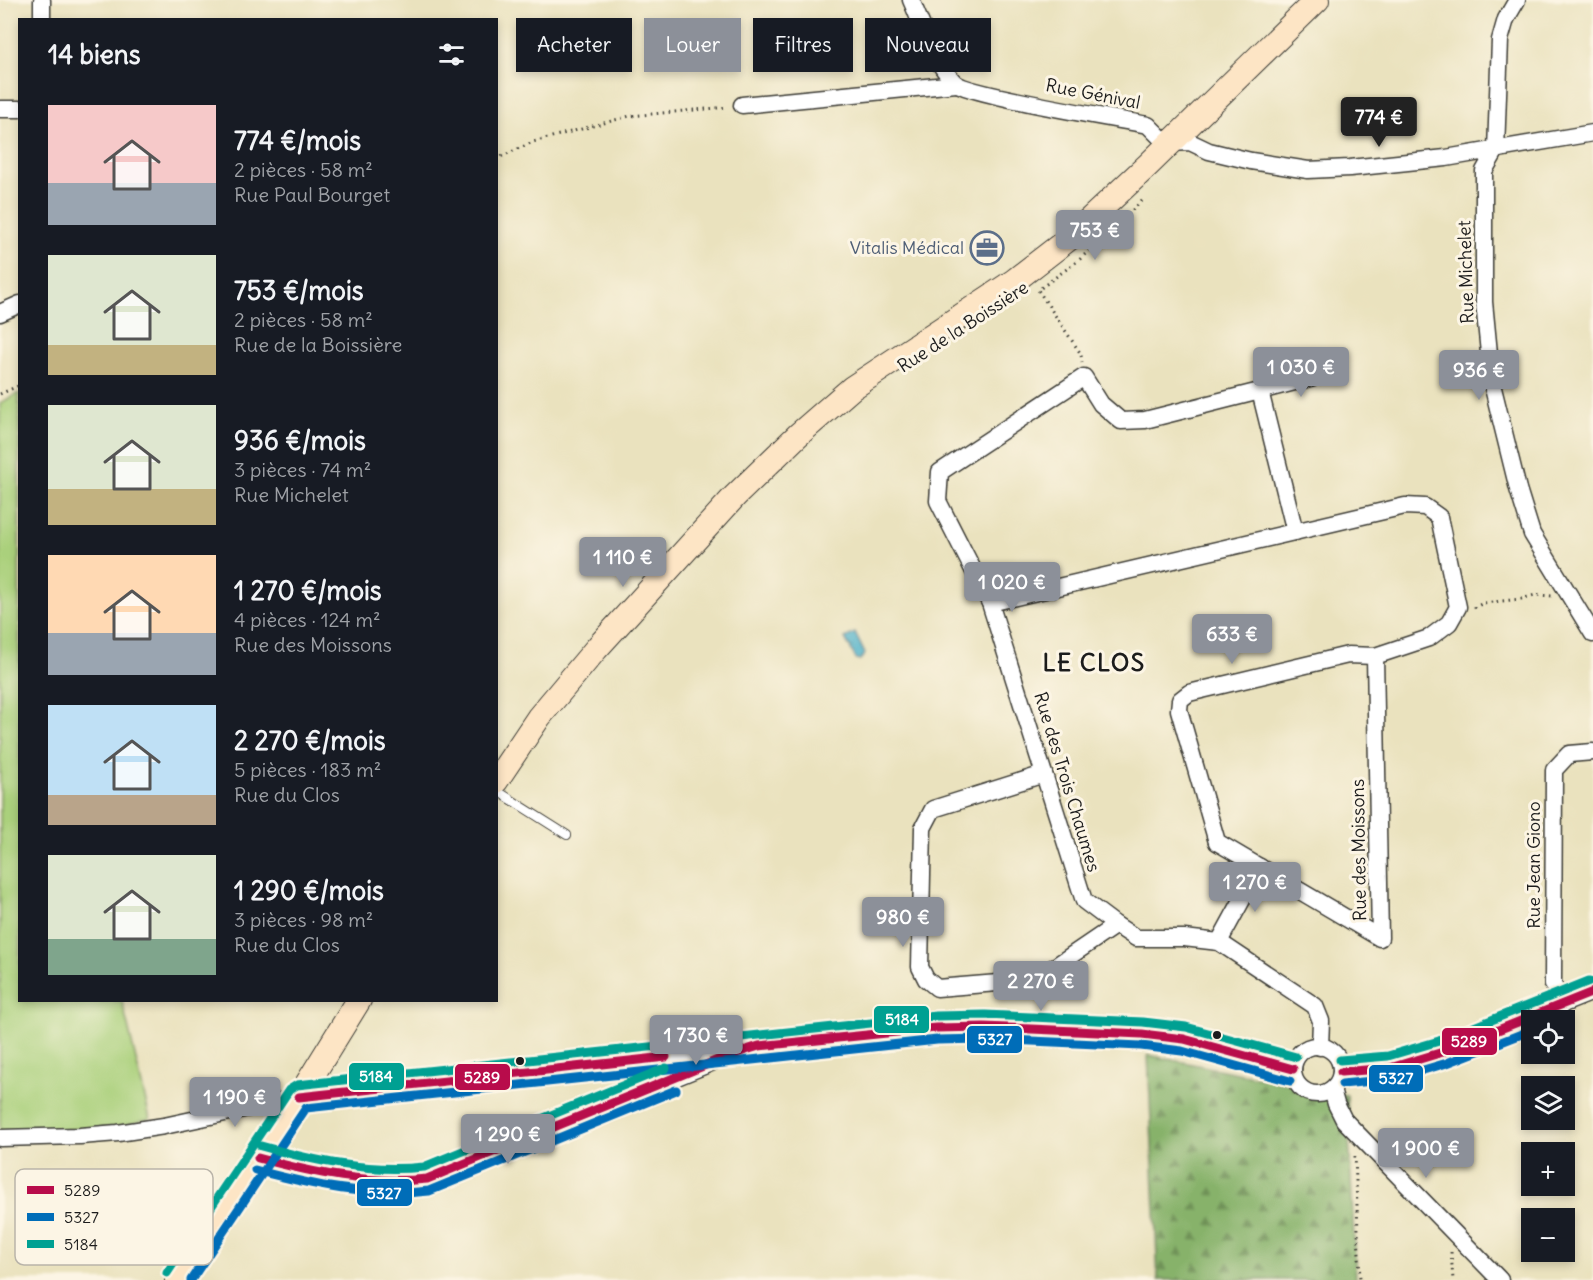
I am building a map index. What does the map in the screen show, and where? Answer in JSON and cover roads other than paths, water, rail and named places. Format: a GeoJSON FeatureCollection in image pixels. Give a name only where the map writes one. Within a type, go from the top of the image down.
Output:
{"type":"FeatureCollection","features":[{"type":"Feature","properties":{"kind":"main road","name":"Rue de la Boissière"},"geometry":{"type":"LineString","coordinates":[[498,778],[539,717],[596,649],[735,496],[798,435],[852,388],[1014,281],[1071,237],[1180,143],[1214,119],[1318,0]]}},
{"type":"Feature","properties":{"kind":"main road","name":"Rue de la Boissière"},"geometry":{"type":"LineString","coordinates":[[798,435],[1060,264],[1156,174],[1180,143]]}},
{"type":"Feature","properties":{"kind":"main road"},"geometry":{"type":"LineString","coordinates":[[213,1226],[299,1097],[358,1002]]}},
{"type":"Feature","properties":{"kind":"main road"},"geometry":{"type":"LineString","coordinates":[[177,1280],[187,1265]]}},
{"type":"Feature","properties":{"kind":"street"},"geometry":{"type":"LineString","coordinates":[[42,0],[42,18]]}},
{"type":"Feature","properties":{"kind":"street"},"geometry":{"type":"LineString","coordinates":[[911,0],[942,66],[956,84]]}},
{"type":"Feature","properties":{"kind":"street","name":"Rue Michelet"},"geometry":{"type":"LineString","coordinates":[[1517,0],[1506,19],[1500,40],[1496,150],[1484,171],[1484,302],[1492,384],[1518,489],[1532,534],[1593,634]]}},
{"type":"Feature","properties":{"kind":"street"},"geometry":{"type":"LineString","coordinates":[[742,105],[956,84]]}},
{"type":"Feature","properties":{"kind":"street","name":"Rue Génival"},"geometry":{"type":"LineString","coordinates":[[956,84],[997,96],[1148,125],[1160,137],[1180,143],[1251,161],[1308,170],[1350,168],[1496,150],[1593,133]]}},
{"type":"Feature","properties":{"kind":"street"},"geometry":{"type":"LineString","coordinates":[[0,109],[18,109]]}},
{"type":"Feature","properties":{"kind":"street"},"geometry":{"type":"LineString","coordinates":[[0,313],[18,305]]}},
{"type":"Feature","properties":{"kind":"street"},"geometry":{"type":"LineString","coordinates":[[990,603],[1295,531],[1260,391],[1333,372]]}},
{"type":"Feature","properties":{"kind":"street","name":"Rue des Trois Chaumes"},"geometry":{"type":"LineString","coordinates":[[1260,391],[1144,420],[1121,421],[1101,404],[1084,377],[940,472],[939,501],[990,603],[1084,901],[1136,938],[1184,938],[1219,942],[1315,1006],[1321,1021],[1320,1047]]}},
{"type":"Feature","properties":{"kind":"street","name":"Rue des Moissons"},"geometry":{"type":"LineString","coordinates":[[1295,531],[1405,506],[1425,507],[1439,517],[1458,607],[1449,623],[1429,638],[1375,656],[1348,655],[1188,693],[1180,700],[1179,710],[1217,842],[1380,938],[1375,656]]}},
{"type":"Feature","properties":{"kind":"street","name":"Rue Jean Giono"},"geometry":{"type":"LineString","coordinates":[[1562,1005],[1554,984],[1554,770],[1569,754],[1593,752]]}},
{"type":"Feature","properties":{"kind":"street"},"geometry":{"type":"LineString","coordinates":[[1044,774],[933,809],[923,828],[920,967],[926,979],[938,988],[1035,980],[1116,925]]}},
{"type":"Feature","properties":{"kind":"street"},"geometry":{"type":"LineString","coordinates":[[1219,942],[1260,867]]}},
{"type":"Feature","properties":{"kind":"street"},"geometry":{"type":"LineString","coordinates":[[1341,1072],[1390,1068],[1412,1062],[1443,1052],[1593,992]]}},
{"type":"Feature","properties":{"kind":"street"},"geometry":{"type":"LineString","coordinates":[[0,1138],[118,1133],[164,1126],[299,1097],[936,1028],[984,1027],[1142,1034],[1184,1039],[1293,1069]]}},
{"type":"Feature","properties":{"kind":"street"},"geometry":{"type":"LineString","coordinates":[[1320,1047],[1333,1052],[1338,1058],[1341,1072],[1332,1090],[1323,1094],[1314,1094],[1299,1086],[1294,1078],[1293,1069],[1295,1061],[1305,1050],[1320,1047]]}},
{"type":"Feature","properties":{"kind":"street"},"geometry":{"type":"LineString","coordinates":[[258,1158],[318,1173],[404,1182],[427,1179],[745,1049]]}},
{"type":"Feature","properties":{"kind":"street"},"geometry":{"type":"LineString","coordinates":[[673,1057],[678,1065],[676,1077]]}},
{"type":"Feature","properties":{"kind":"street"},"geometry":{"type":"LineString","coordinates":[[1332,1090],[1344,1120],[1500,1280]]}},
{"type":"Feature","properties":{"kind":"lane"},"geometry":{"type":"LineString","coordinates":[[498,791],[567,835]]}},
{"type":"Feature","properties":{"kind":"water"},"geometry":{"type":"Polygon","coordinates":[[[855,633],[865,654],[860,660],[856,659],[845,638],[855,633]]]}},
{"type":"Feature","properties":{"kind":"place","name":"Vitalis Médical"},"geometry":{"type":"Point","coordinates":[987,248]}},
{"type":"Feature","properties":{"kind":"district","name":"LE CLOS"},"geometry":{"type":"Point","coordinates":[1094,663]}}]}
